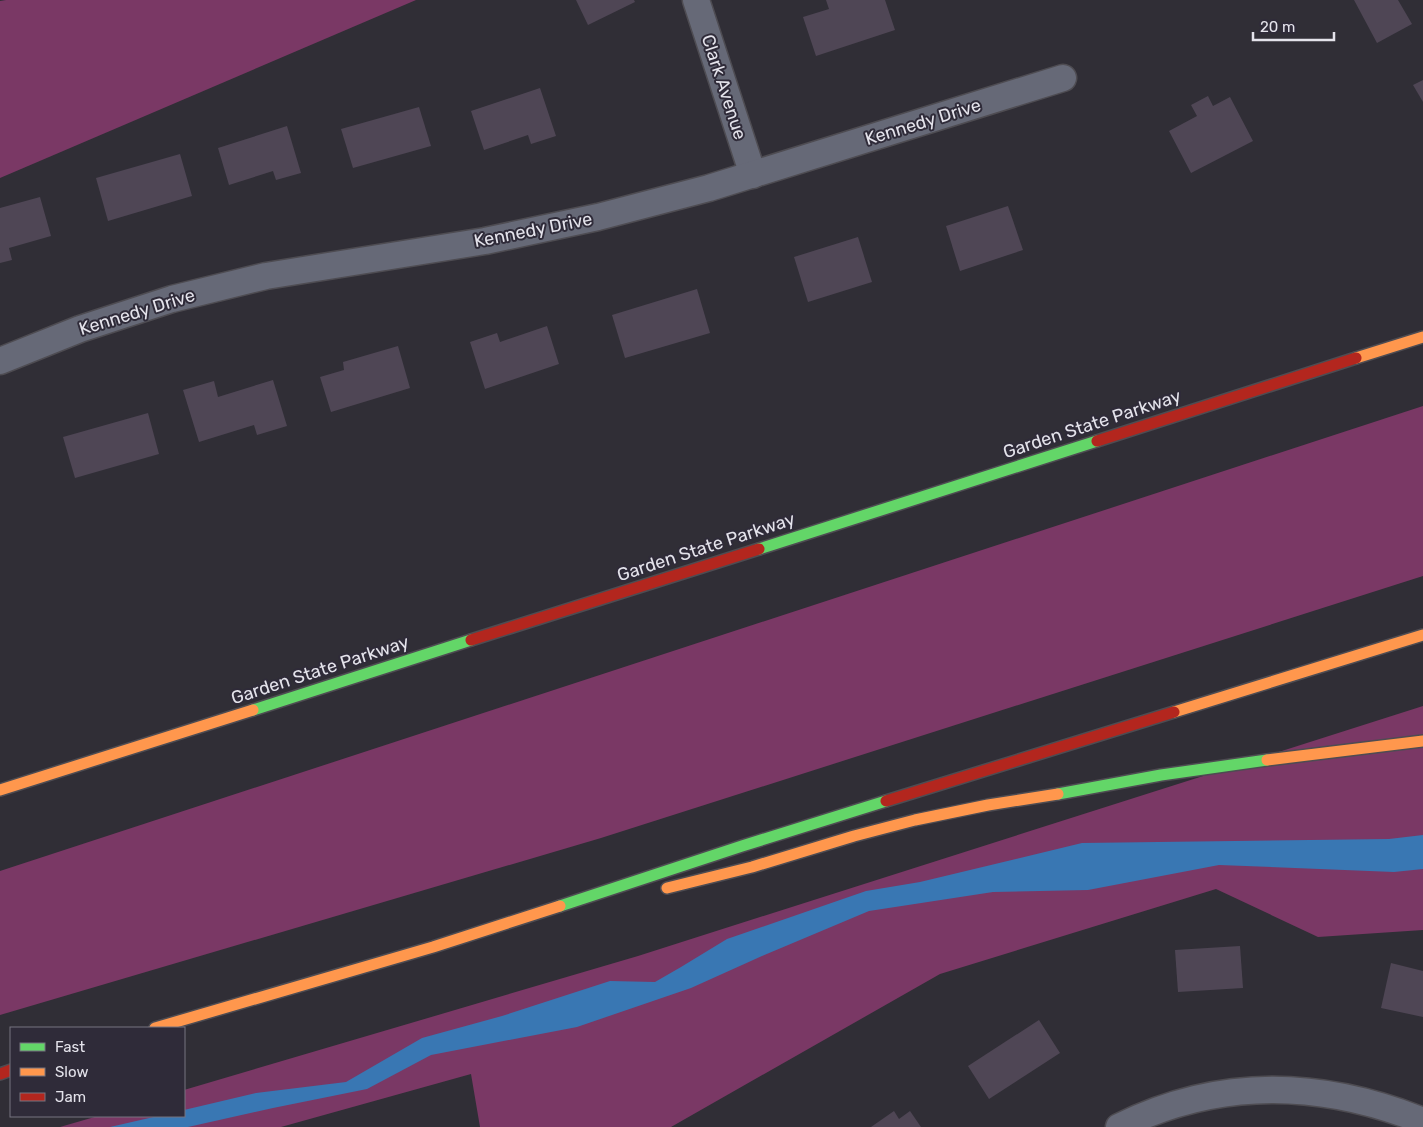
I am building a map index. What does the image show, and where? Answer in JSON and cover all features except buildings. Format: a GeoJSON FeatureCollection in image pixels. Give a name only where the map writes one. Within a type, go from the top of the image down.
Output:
{"type":"FeatureCollection","features":[{"type":"Feature","properties":{"kind":"highway","name":"Garden State Parkway"},"geometry":{"type":"LineString","coordinates":[[0,790],[1423,337]]}},
{"type":"Feature","properties":{"kind":"highway"},"geometry":{"type":"LineString","coordinates":[[158,1027],[432,947],[752,843],[1423,635]]}},
{"type":"Feature","properties":{"kind":"highway"},"geometry":{"type":"LineString","coordinates":[[655,891],[752,867],[915,820],[988,805],[1225,766],[1423,741]]}},
{"type":"Feature","properties":{"kind":"highway"},"geometry":{"type":"LineString","coordinates":[[432,947],[597,906]]}},
{"type":"Feature","properties":{"kind":"street","name":"Clark Avenue"},"geometry":{"type":"LineString","coordinates":[[696,0],[753,174]]}},
{"type":"Feature","properties":{"kind":"street","name":"Kennedy Drive"},"geometry":{"type":"LineString","coordinates":[[0,361],[80,329],[172,299],[266,276],[485,241],[598,217],[753,174],[1062,78]]}},
{"type":"Feature","properties":{"kind":"street"},"geometry":{"type":"LineString","coordinates":[[1119,1127],[1144,1114],[1193,1098],[1244,1090],[1286,1089],[1339,1095],[1397,1110],[1423,1121]]}},
{"type":"Feature","properties":{"kind":"shaded area"},"geometry":{"type":"Polygon","coordinates":[[[416,0],[0,178],[0,1],[416,0]]]}},
{"type":"Feature","properties":{"kind":"shaded area"},"geometry":{"type":"Polygon","coordinates":[[[1423,406],[1423,576],[601,838],[0,1015],[0,871],[1423,406]]]}},
{"type":"Feature","properties":{"kind":"shaded area"},"geometry":{"type":"Polygon","coordinates":[[[1423,706],[1423,930],[1318,937],[1216,889],[940,974],[671,1127],[480,1127],[471,1074],[281,1127],[60,1127],[95,1117],[185,1117],[185,1090],[638,956],[1423,706]]]}},
{"type":"Feature","properties":{"kind":"water"},"geometry":{"type":"Polygon","coordinates":[[[1423,835],[1423,869],[1394,872],[1219,865],[1088,890],[993,892],[869,911],[691,988],[577,1027],[431,1055],[367,1089],[188,1127],[110,1127],[154,1117],[185,1117],[185,1110],[256,1093],[346,1082],[422,1038],[502,1016],[610,981],[655,982],[727,939],[866,891],[920,882],[1082,843],[1389,839],[1423,835]]]}},
{"type":"Feature","properties":{"kind":"traffic: fast"},"geometry":{"type":"LineString","coordinates":[[759,549],[1097,441]]}},
{"type":"Feature","properties":{"kind":"traffic: fast"},"geometry":{"type":"LineString","coordinates":[[253,710],[471,640]]}},
{"type":"Feature","properties":{"kind":"traffic: fast"},"geometry":{"type":"LineString","coordinates":[[1058,794],[1161,775],[1267,760]]}},
{"type":"Feature","properties":{"kind":"traffic: fast"},"geometry":{"type":"LineString","coordinates":[[560,906],[886,801]]}},
{"type":"Feature","properties":{"kind":"traffic: slow"},"geometry":{"type":"LineString","coordinates":[[1356,358],[1423,337]]}},
{"type":"Feature","properties":{"kind":"traffic: slow"},"geometry":{"type":"LineString","coordinates":[[1174,712],[1423,635]]}},
{"type":"Feature","properties":{"kind":"traffic: slow"},"geometry":{"type":"LineString","coordinates":[[0,790],[253,710]]}},
{"type":"Feature","properties":{"kind":"traffic: slow"},"geometry":{"type":"LineString","coordinates":[[1267,760],[1423,741]]}},
{"type":"Feature","properties":{"kind":"traffic: slow"},"geometry":{"type":"LineString","coordinates":[[667,888],[752,867],[854,836],[915,820],[988,805],[1058,794]]}},
{"type":"Feature","properties":{"kind":"traffic: slow"},"geometry":{"type":"LineString","coordinates":[[158,1027],[433,947],[560,906]]}},
{"type":"Feature","properties":{"kind":"traffic: jam"},"geometry":{"type":"LineString","coordinates":[[1097,441],[1356,358]]}},
{"type":"Feature","properties":{"kind":"traffic: jam"},"geometry":{"type":"LineString","coordinates":[[471,640],[759,549]]}},
{"type":"Feature","properties":{"kind":"traffic: jam"},"geometry":{"type":"LineString","coordinates":[[886,801],[1174,712]]}},
{"type":"Feature","properties":{"kind":"traffic: jam"},"geometry":{"type":"LineString","coordinates":[[0,1074],[10,1070]]}}]}
